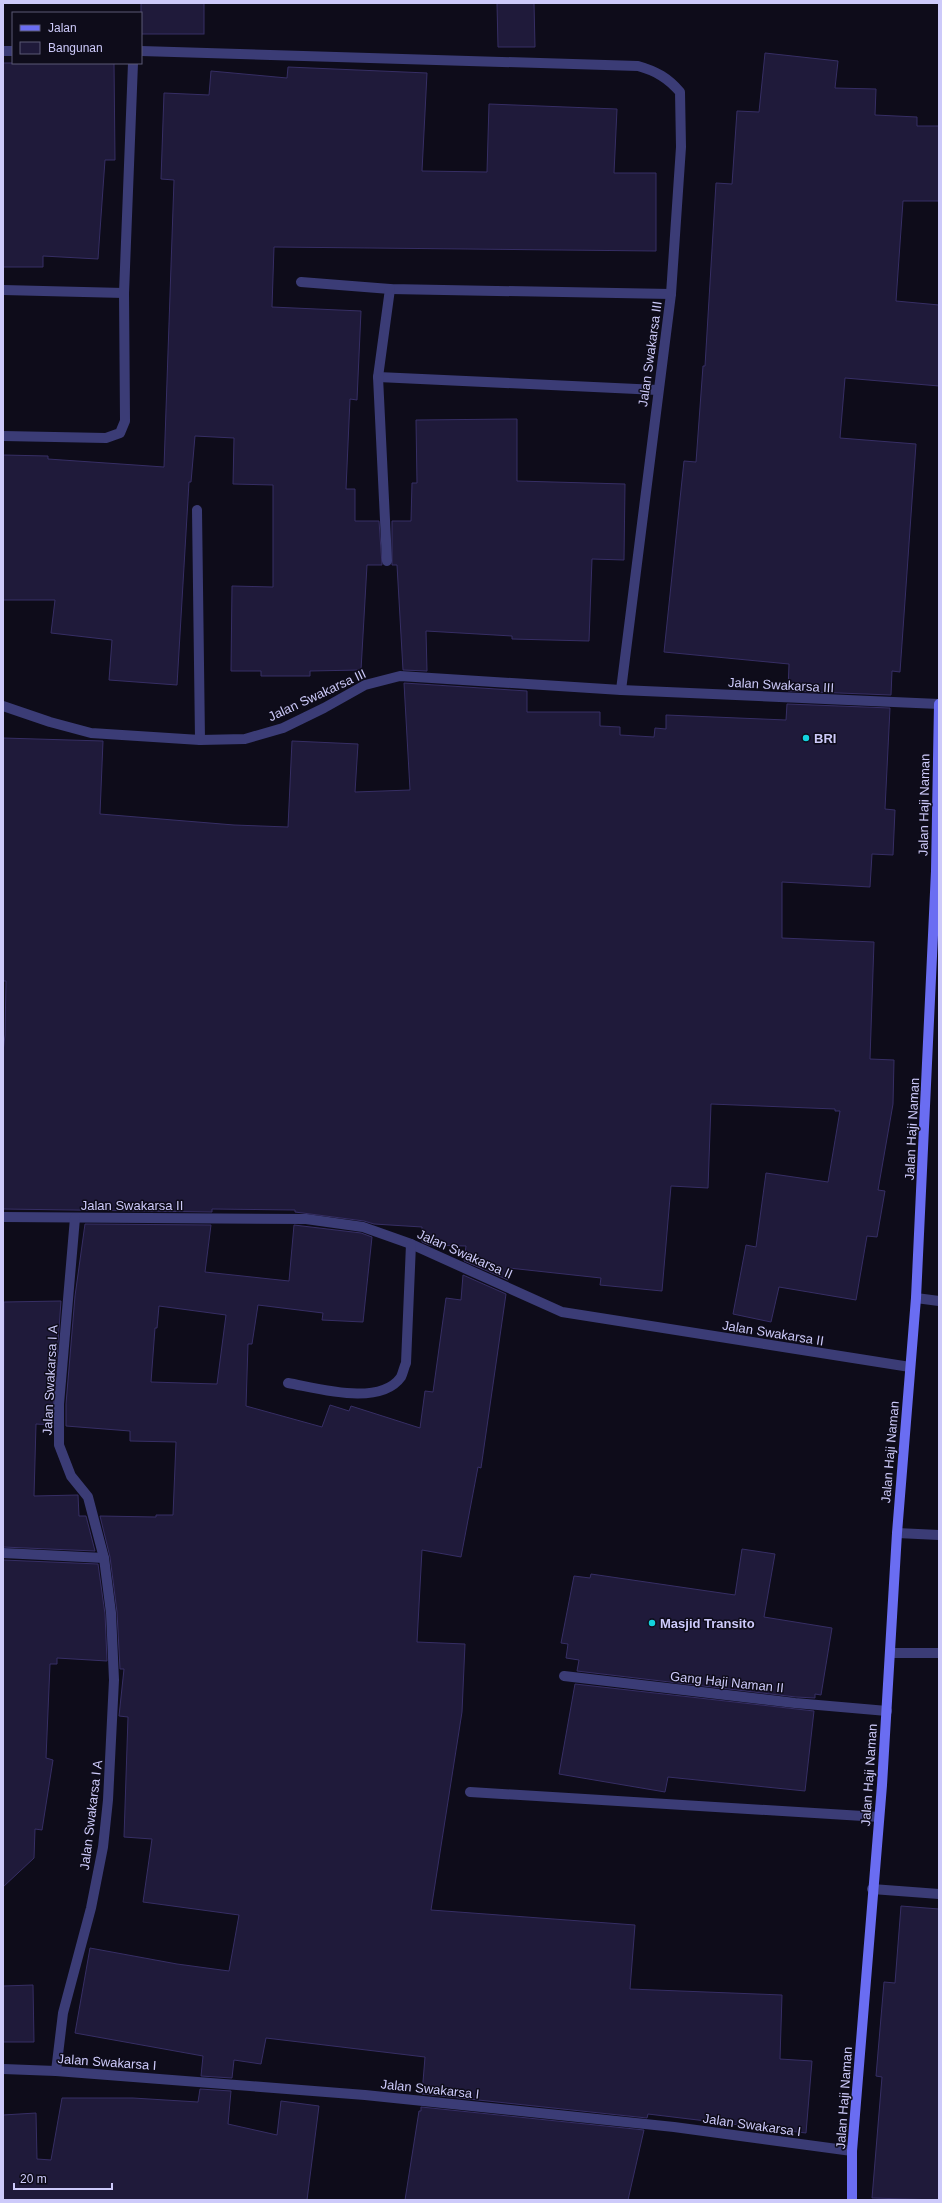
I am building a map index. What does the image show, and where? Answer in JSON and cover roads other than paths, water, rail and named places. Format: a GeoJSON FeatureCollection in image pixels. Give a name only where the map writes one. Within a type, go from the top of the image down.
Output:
{"type":"FeatureCollection","features":[{"type":"Feature","properties":{"kind":"street"},"geometry":{"type":"LineString","coordinates":[[142,51],[638,66],[654,71],[668,79],[680,92],[681,147],[671,294]]}},
{"type":"Feature","properties":{"kind":"street"},"geometry":{"type":"LineString","coordinates":[[3,436],[106,438],[120,434],[125,422],[124,293],[133,64]]}},
{"type":"Feature","properties":{"kind":"street","name":"Jalan Swakarsa III"},"geometry":{"type":"LineString","coordinates":[[300,282],[390,289],[671,294],[621,690]]}},
{"type":"Feature","properties":{"kind":"street"},"geometry":{"type":"LineString","coordinates":[[386,561],[378,377],[390,289]]}},
{"type":"Feature","properties":{"kind":"street"},"geometry":{"type":"LineString","coordinates":[[3,290],[124,293]]}},
{"type":"Feature","properties":{"kind":"street"},"geometry":{"type":"LineString","coordinates":[[378,377],[658,390]]}},
{"type":"Feature","properties":{"kind":"street"},"geometry":{"type":"LineString","coordinates":[[196,510],[200,740]]}},
{"type":"Feature","properties":{"kind":"street","name":"Jalan Swakarsa III"},"geometry":{"type":"LineString","coordinates":[[3,706],[50,722],[91,733],[200,740],[245,739],[282,728],[324,708],[365,685],[400,676],[621,690],[939,704]]}},
{"type":"Feature","properties":{"kind":"street","name":"Jalan Haji Naman"},"geometry":{"type":"LineString","coordinates":[[852,2200],[852,2151],[887,1711],[897,1533],[916,1298],[936,879],[939,704]]}},
{"type":"Feature","properties":{"kind":"street","name":"Jalan Swakarsa II"},"geometry":{"type":"LineString","coordinates":[[3,1217],[306,1219],[363,1226],[411,1244],[562,1312],[910,1367]]}},
{"type":"Feature","properties":{"kind":"street","name":"Jalan Swakarsa I A"},"geometry":{"type":"LineString","coordinates":[[56,2071],[63,2013],[92,1908],[103,1847],[108,1800],[114,1680],[111,1613],[104,1558],[88,1497],[71,1476],[59,1445],[59,1404],[75,1218]]}},
{"type":"Feature","properties":{"kind":"street"},"geometry":{"type":"LineString","coordinates":[[288,1383],[342,1392],[365,1394],[376,1392],[390,1386],[401,1377],[406,1362],[411,1244]]}},
{"type":"Feature","properties":{"kind":"street"},"geometry":{"type":"LineString","coordinates":[[916,1298],[939,1301]]}},
{"type":"Feature","properties":{"kind":"street"},"geometry":{"type":"LineString","coordinates":[[897,1533],[939,1535]]}},
{"type":"Feature","properties":{"kind":"street"},"geometry":{"type":"LineString","coordinates":[[3,1553],[104,1558]]}},
{"type":"Feature","properties":{"kind":"street"},"geometry":{"type":"LineString","coordinates":[[890,1653],[939,1653]]}},
{"type":"Feature","properties":{"kind":"street","name":"Gang Haji Naman II"},"geometry":{"type":"LineString","coordinates":[[564,1676],[750,1698],[887,1711]]}},
{"type":"Feature","properties":{"kind":"street"},"geometry":{"type":"LineString","coordinates":[[470,1792],[879,1817]]}},
{"type":"Feature","properties":{"kind":"street"},"geometry":{"type":"LineString","coordinates":[[872,1888],[939,1894]]}},
{"type":"Feature","properties":{"kind":"street","name":"Jalan Swakarsa I"},"geometry":{"type":"LineString","coordinates":[[3,2069],[56,2071],[365,2095],[674,2127],[852,2151]]}},
{"type":"Feature","properties":{"kind":"place","name":"BRI"},"geometry":{"type":"Point","coordinates":[806,738]}},
{"type":"Feature","properties":{"kind":"place","name":"Masjid Transito"},"geometry":{"type":"Point","coordinates":[652,1623]}}]}
